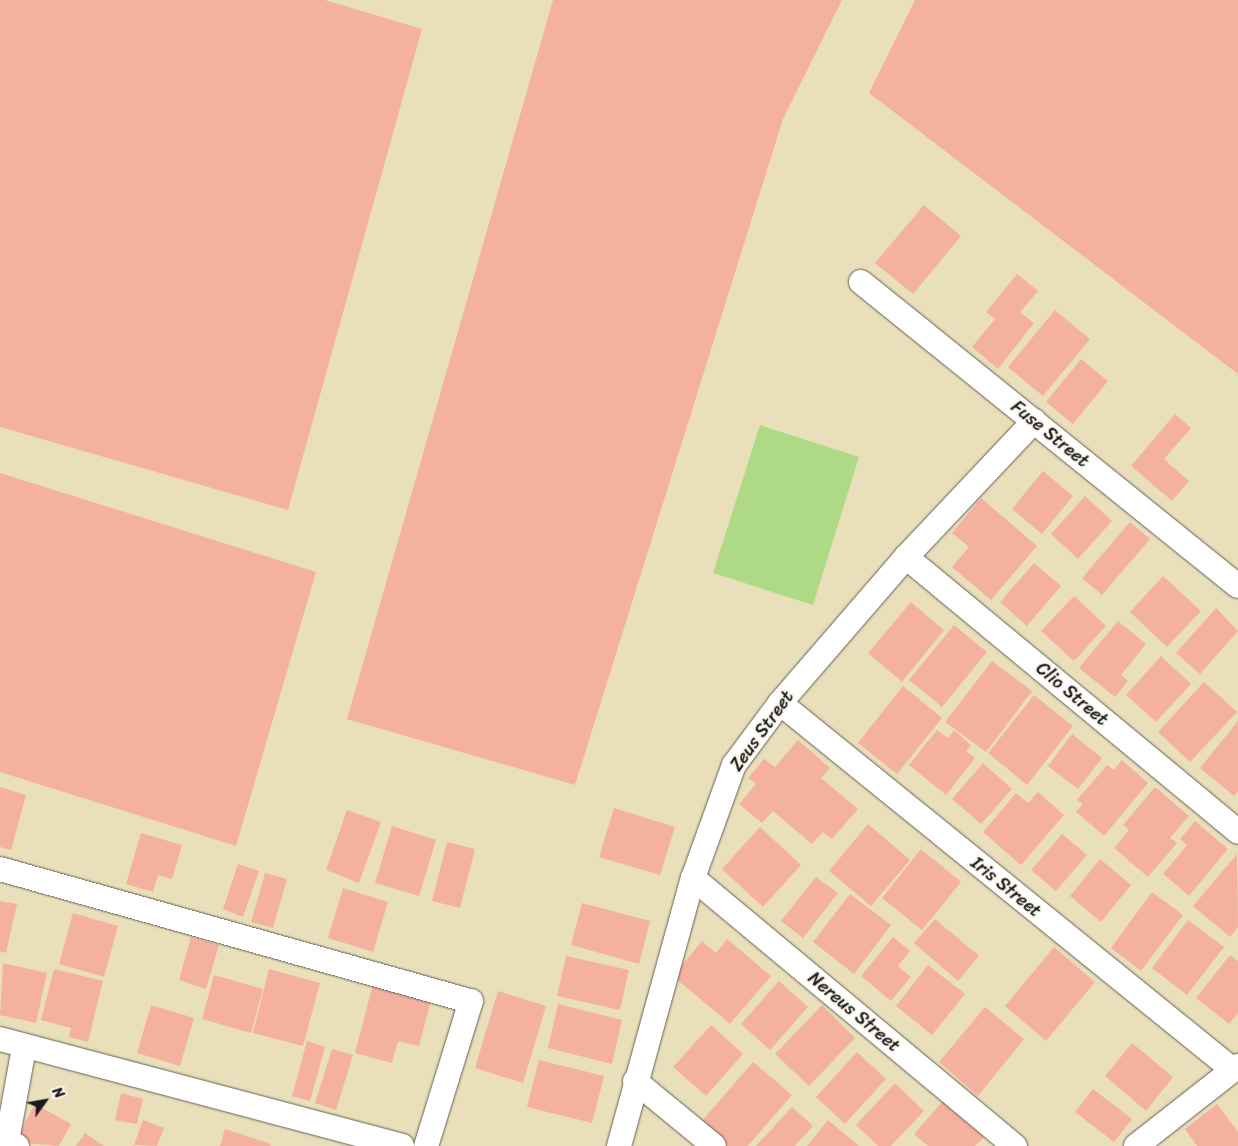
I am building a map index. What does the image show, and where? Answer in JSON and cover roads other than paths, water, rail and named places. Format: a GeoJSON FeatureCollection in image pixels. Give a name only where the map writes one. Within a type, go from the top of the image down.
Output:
{"type":"FeatureCollection","features":[{"type":"Feature","properties":{"kind":"street","name":"Fuse Street"},"geometry":{"type":"LineString","coordinates":[[861,282],[1238,586]]}},
{"type":"Feature","properties":{"kind":"street","name":"Zeus Street"},"geometry":{"type":"LineString","coordinates":[[619,1146],[635,1081],[692,878],[734,765],[780,703],[906,557],[1034,421]]}},
{"type":"Feature","properties":{"kind":"street","name":"Clio Street"},"geometry":{"type":"LineString","coordinates":[[906,557],[1238,832]]}},
{"type":"Feature","properties":{"kind":"street","name":"Iris Street"},"geometry":{"type":"LineString","coordinates":[[780,703],[1235,1068]]}},
{"type":"Feature","properties":{"kind":"street"},"geometry":{"type":"LineString","coordinates":[[0,869],[471,1001],[426,1146]]}},
{"type":"Feature","properties":{"kind":"street","name":"Nereus Street"},"geometry":{"type":"LineString","coordinates":[[692,878],[1015,1146]]}},
{"type":"Feature","properties":{"kind":"street"},"geometry":{"type":"LineString","coordinates":[[0,1039],[24,1047],[402,1146]]}},
{"type":"Feature","properties":{"kind":"street"},"geometry":{"type":"LineString","coordinates":[[17,1146],[7,1141],[24,1047]]}},
{"type":"Feature","properties":{"kind":"street"},"geometry":{"type":"LineString","coordinates":[[1136,1146],[1235,1068]]}},
{"type":"Feature","properties":{"kind":"street"},"geometry":{"type":"LineString","coordinates":[[635,1081],[714,1146]]}}]}
